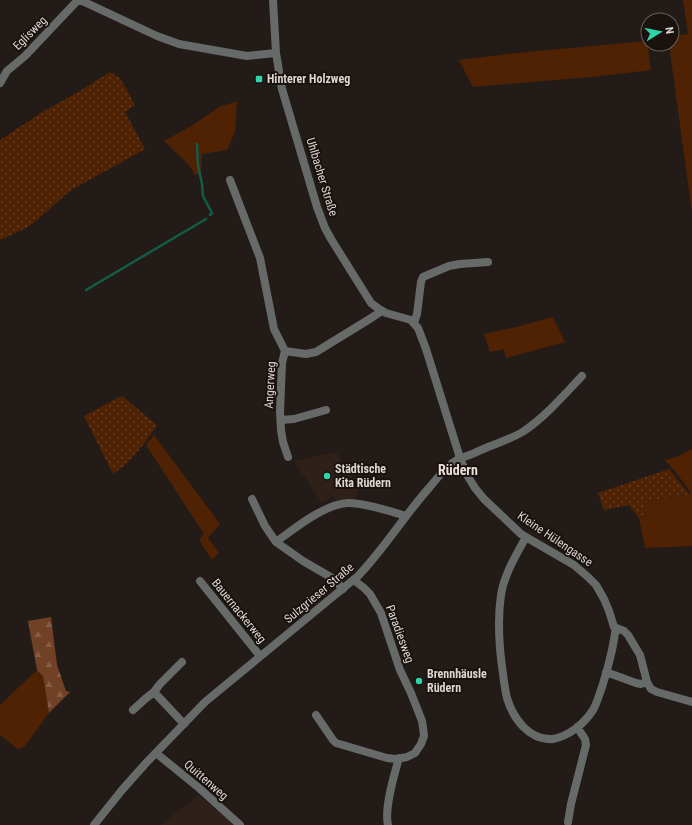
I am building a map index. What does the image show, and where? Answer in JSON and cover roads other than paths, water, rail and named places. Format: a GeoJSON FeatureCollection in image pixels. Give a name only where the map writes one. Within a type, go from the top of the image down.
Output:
{"type":"FeatureCollection","features":[{"type":"Feature","properties":{"kind":"street"},"geometry":{"type":"LineString","coordinates":[[79,0],[157,36],[179,44],[249,56],[276,53]]}},
{"type":"Feature","properties":{"kind":"street","name":"Eglisweg"},"geometry":{"type":"LineString","coordinates":[[0,83],[8,69],[25,56],[79,0]]}},
{"type":"Feature","properties":{"kind":"street","name":"Uhlbacher Straße"},"geometry":{"type":"LineString","coordinates":[[273,0],[276,53],[283,93],[320,217],[331,239],[364,293],[373,304],[388,314],[409,319],[414,323]]}},
{"type":"Feature","properties":{"kind":"street"},"geometry":{"type":"LineString","coordinates":[[230,180],[260,258],[274,329],[285,351],[306,354],[316,352],[382,311]]}},
{"type":"Feature","properties":{"kind":"street"},"geometry":{"type":"LineString","coordinates":[[460,458],[426,349],[420,332],[414,323],[417,314],[423,277],[449,266],[488,262]]}},
{"type":"Feature","properties":{"kind":"street","name":"Angerweg"},"geometry":{"type":"LineString","coordinates":[[285,351],[282,363],[280,412],[282,438],[288,457]]}},
{"type":"Feature","properties":{"kind":"street","name":"Sulzgrieser Straße"},"geometry":{"type":"LineString","coordinates":[[94,825],[122,790],[211,697],[354,580],[378,553],[406,516],[449,465],[460,458],[471,456],[530,427],[548,412],[582,376]]}},
{"type":"Feature","properties":{"kind":"street","name":"Angerweg"},"geometry":{"type":"LineString","coordinates":[[281,420],[292,419],[326,410]]}},
{"type":"Feature","properties":{"kind":"street","name":"Kleine Hülengasse"},"geometry":{"type":"LineString","coordinates":[[460,458],[467,475],[478,492],[513,527],[526,538],[574,565],[596,585],[604,599],[613,625],[627,633],[637,650],[647,682]]}},
{"type":"Feature","properties":{"kind":"street"},"geometry":{"type":"LineString","coordinates":[[252,499],[265,526],[276,542],[303,561],[334,579],[343,589]]}},
{"type":"Feature","properties":{"kind":"street"},"geometry":{"type":"LineString","coordinates":[[276,542],[315,515],[326,509],[342,504],[356,504],[406,516]]}},
{"type":"Feature","properties":{"kind":"street"},"geometry":{"type":"LineString","coordinates":[[526,538],[512,564],[501,594],[498,625],[506,696],[515,716],[529,732],[537,737],[549,739],[560,737],[569,734],[577,728],[590,714],[598,698],[610,662],[616,628]]}},
{"type":"Feature","properties":{"kind":"street","name":"Paradiesweg"},"geometry":{"type":"LineString","coordinates":[[316,715],[333,740],[339,744],[387,758],[399,758],[412,755],[419,749],[423,739],[424,728],[413,698],[400,670],[379,610],[370,594],[354,580]]}},
{"type":"Feature","properties":{"kind":"street","name":"Bauernackerweg"},"geometry":{"type":"LineString","coordinates":[[200,581],[260,656]]}},
{"type":"Feature","properties":{"kind":"street"},"geometry":{"type":"LineString","coordinates":[[133,710],[154,692],[182,662]]}},
{"type":"Feature","properties":{"kind":"street"},"geometry":{"type":"LineString","coordinates":[[606,672],[636,683],[641,684],[647,682],[651,689],[655,692],[692,702]]}},
{"type":"Feature","properties":{"kind":"street"},"geometry":{"type":"LineString","coordinates":[[154,692],[184,724]]}},
{"type":"Feature","properties":{"kind":"street"},"geometry":{"type":"LineString","coordinates":[[568,822],[586,745],[577,728]]}},
{"type":"Feature","properties":{"kind":"street","name":"Quittenweg"},"geometry":{"type":"LineString","coordinates":[[156,753],[199,788],[240,825]]}},
{"type":"Feature","properties":{"kind":"street"},"geometry":{"type":"LineString","coordinates":[[388,825],[386,816],[399,758]]}},
{"type":"Feature","properties":{"kind":"waterway"},"geometry":{"type":"LineString","coordinates":[[197,144],[198,165],[203,196],[212,213],[210,215]]}},
{"type":"Feature","properties":{"kind":"waterway"},"geometry":{"type":"LineString","coordinates":[[86,290],[206,219]]}},
{"type":"Feature","properties":{"kind":"place","name":"Hinterer Holzweg"},"geometry":{"type":"Point","coordinates":[259,79]}},
{"type":"Feature","properties":{"kind":"place","name":"Städtische Kita Rüdern"},"geometry":{"type":"Point","coordinates":[327,476]}},
{"type":"Feature","properties":{"kind":"place","name":"Brennhäusle Rüdern"},"geometry":{"type":"Point","coordinates":[419,681]}},
{"type":"Feature","properties":{"kind":"district","name":"Rüdern"},"geometry":{"type":"Point","coordinates":[458,470]}}]}
